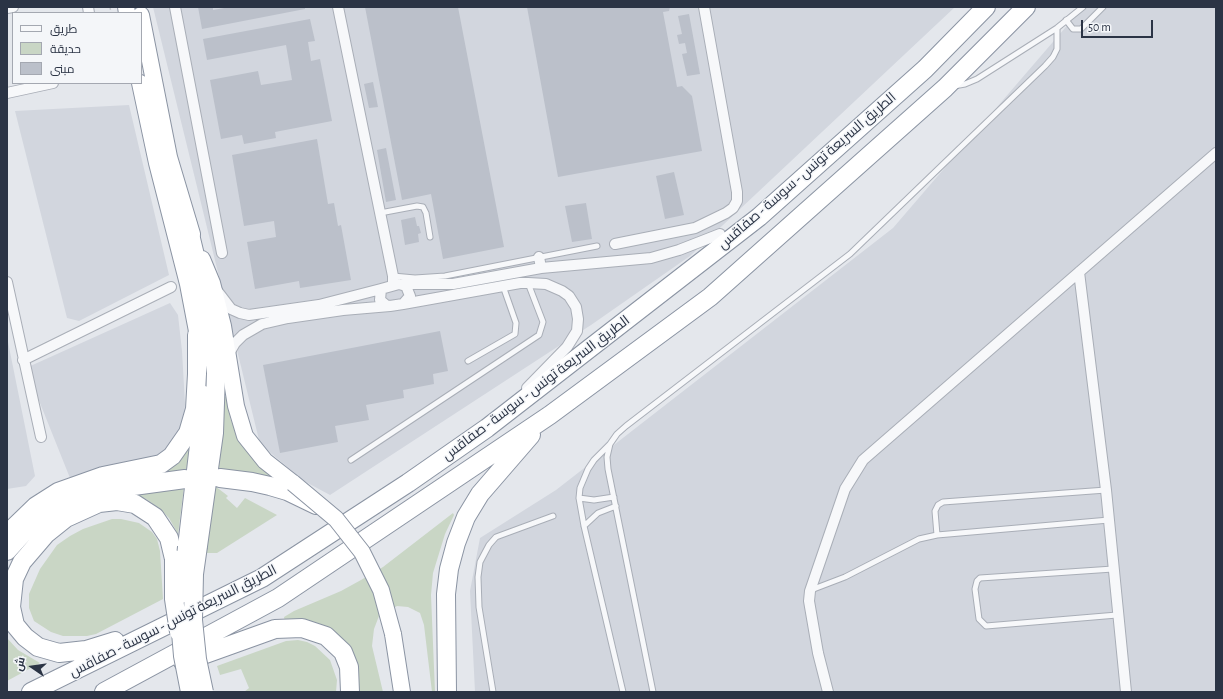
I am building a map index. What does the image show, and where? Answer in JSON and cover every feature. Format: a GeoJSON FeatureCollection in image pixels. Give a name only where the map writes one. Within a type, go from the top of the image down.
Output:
{"type":"FeatureCollection","features":[{"type":"Feature","properties":{"kind":"highway","name":"الطريق السريعة تونس - سوسة - صفاقس"},"geometry":{"type":"LineString","coordinates":[[31,692],[172,629],[262,578],[408,483],[487,428],[759,217],[925,69],[986,7]]}},
{"type":"Feature","properties":{"kind":"highway","name":"الطريق السريعة تونس - سوسة - صفاقس"},"geometry":{"type":"LineString","coordinates":[[106,691],[278,598],[550,415],[710,297],[945,88],[1026,7]]}},
{"type":"Feature","properties":{"kind":"highway"},"geometry":{"type":"LineString","coordinates":[[142,19],[160,116],[208,309],[216,374],[214,433],[174,599],[175,614],[172,629],[182,656],[189,692]]}},
{"type":"Feature","properties":{"kind":"highway"},"geometry":{"type":"LineString","coordinates":[[140,84],[157,163],[188,284],[202,355],[204,403],[186,551],[194,574],[193,620],[197,659],[204,692]]}},
{"type":"Feature","properties":{"kind":"highway"},"geometry":{"type":"LineString","coordinates":[[720,234],[759,217]]}},
{"type":"Feature","properties":{"kind":"highway"},"geometry":{"type":"LineString","coordinates":[[187,222],[212,283],[223,326],[236,406],[245,436],[290,487],[336,519],[362,552],[381,590],[393,634],[402,692]]}},
{"type":"Feature","properties":{"kind":"highway"},"geometry":{"type":"LineString","coordinates":[[7,534],[36,506],[58,492],[103,476],[161,464],[172,456],[188,433],[195,409],[197,335]]}},
{"type":"Feature","properties":{"kind":"highway"},"geometry":{"type":"LineString","coordinates":[[447,692],[446,594],[449,569],[456,543],[466,517],[480,494],[550,415]]}},
{"type":"Feature","properties":{"kind":"highway"},"geometry":{"type":"LineString","coordinates":[[220,478],[290,487]]}},
{"type":"Feature","properties":{"kind":"highway"},"geometry":{"type":"LineString","coordinates":[[7,551],[26,530],[44,517],[80,498],[102,491],[185,479]]}},
{"type":"Feature","properties":{"kind":"highway"},"geometry":{"type":"LineString","coordinates":[[172,629],[86,650],[67,653],[52,652],[31,643],[15,625],[11,607],[12,588],[14,579],[22,562],[46,534],[77,512],[108,501],[135,504],[155,517],[169,538],[186,551]]}},
{"type":"Feature","properties":{"kind":"highway"},"geometry":{"type":"LineString","coordinates":[[106,691],[260,634],[275,629],[290,628],[316,631],[326,636],[336,644],[343,652],[349,667],[350,692]]}},
{"type":"Feature","properties":{"kind":"street"},"geometry":{"type":"LineString","coordinates":[[7,8],[13,7]]}},
{"type":"Feature","properties":{"kind":"street"},"geometry":{"type":"LineString","coordinates":[[175,7],[222,253]]}},
{"type":"Feature","properties":{"kind":"street"},"geometry":{"type":"LineString","coordinates":[[338,7],[380,213],[396,282],[410,292],[409,300],[403,304]]}},
{"type":"Feature","properties":{"kind":"street"},"geometry":{"type":"LineString","coordinates":[[615,244],[695,228],[726,213],[733,208],[737,201],[737,192],[704,7]]}},
{"type":"Feature","properties":{"kind":"street"},"geometry":{"type":"LineString","coordinates":[[7,93],[48,84]]}},
{"type":"Feature","properties":{"kind":"street"},"geometry":{"type":"LineString","coordinates":[[828,692],[818,653],[809,601],[810,591],[845,489],[863,460],[1216,154]]}},
{"type":"Feature","properties":{"kind":"street"},"geometry":{"type":"LineString","coordinates":[[212,283],[231,309],[249,315],[319,305],[381,289],[396,282],[442,285],[467,283],[541,268],[651,258],[679,250],[720,234]]}},
{"type":"Feature","properties":{"kind":"street"},"geometry":{"type":"LineString","coordinates":[[539,257],[541,268]]}},
{"type":"Feature","properties":{"kind":"street"},"geometry":{"type":"LineString","coordinates":[[1079,272],[1106,490],[1117,615],[1126,692]]}},
{"type":"Feature","properties":{"kind":"street"},"geometry":{"type":"LineString","coordinates":[[7,282],[41,437]]}},
{"type":"Feature","properties":{"kind":"street"},"geometry":{"type":"LineString","coordinates":[[228,355],[243,335],[262,324],[288,318],[343,310],[390,306],[504,286],[528,283],[546,284],[569,296],[577,312],[577,331],[567,347],[487,428]]}},
{"type":"Feature","properties":{"kind":"street"},"geometry":{"type":"LineString","coordinates":[[23,360],[171,288]]}},
{"type":"Feature","properties":{"kind":"street"},"geometry":{"type":"LineString","coordinates":[[381,289],[380,300],[390,306]]}},
{"type":"Feature","properties":{"kind":"lane"},"geometry":{"type":"LineString","coordinates":[[945,88],[966,84],[977,79],[1057,28],[1083,7]]}},
{"type":"Feature","properties":{"kind":"lane"},"geometry":{"type":"LineString","coordinates":[[1066,20],[1073,29],[1081,29],[1103,7]]}},
{"type":"Feature","properties":{"kind":"lane"},"geometry":{"type":"LineString","coordinates":[[623,692],[584,526],[579,498],[580,488],[588,469],[594,460],[626,426],[850,254],[1045,66],[1053,57],[1057,49],[1057,28]]}},
{"type":"Feature","properties":{"kind":"lane"},"geometry":{"type":"LineString","coordinates":[[380,213],[417,206],[423,207],[426,213],[430,237]]}},
{"type":"Feature","properties":{"kind":"lane"},"geometry":{"type":"LineString","coordinates":[[396,282],[415,278],[444,276],[597,246]]}},
{"type":"Feature","properties":{"kind":"lane"},"geometry":{"type":"LineString","coordinates":[[351,460],[539,335],[543,322],[528,283]]}},
{"type":"Feature","properties":{"kind":"lane"},"geometry":{"type":"LineString","coordinates":[[468,361],[512,337],[516,330],[516,323],[504,286]]}},
{"type":"Feature","properties":{"kind":"lane"},"geometry":{"type":"LineString","coordinates":[[610,444],[607,457],[653,692]]}},
{"type":"Feature","properties":{"kind":"lane"},"geometry":{"type":"LineString","coordinates":[[937,535],[935,511],[938,505],[943,502],[1106,490]]}},
{"type":"Feature","properties":{"kind":"lane"},"geometry":{"type":"LineString","coordinates":[[579,498],[594,500],[614,497]]}},
{"type":"Feature","properties":{"kind":"lane"},"geometry":{"type":"LineString","coordinates":[[584,526],[598,513],[616,506]]}},
{"type":"Feature","properties":{"kind":"lane"},"geometry":{"type":"LineString","coordinates":[[493,692],[480,607],[478,577],[480,562],[489,545],[496,537],[553,516]]}},
{"type":"Feature","properties":{"kind":"lane"},"geometry":{"type":"LineString","coordinates":[[810,591],[845,577],[919,539],[937,535],[1109,520]]}},
{"type":"Feature","properties":{"kind":"lane"},"geometry":{"type":"LineString","coordinates":[[1114,569],[980,578],[977,581],[975,589],[979,619],[986,626],[1117,615]]}},
{"type":"Feature","properties":{"kind":"shaded area"},"geometry":{"type":"Polygon","coordinates":[[[153,7],[955,7],[690,256],[591,325],[330,495],[304,481],[260,444],[153,7]]]}},
{"type":"Feature","properties":{"kind":"shaded area"},"geometry":{"type":"Polygon","coordinates":[[[1083,7],[1216,7],[1216,692],[475,692],[470,591],[480,538],[556,490],[893,228],[1083,7]]]}},
{"type":"Feature","properties":{"kind":"shaded area"},"geometry":{"type":"Polygon","coordinates":[[[129,105],[169,275],[79,321],[67,318],[15,111],[129,105]]]}},
{"type":"Feature","properties":{"kind":"shaded area"},"geometry":{"type":"Polygon","coordinates":[[[170,303],[178,315],[185,404],[184,424],[174,443],[164,452],[151,458],[70,478],[26,368],[170,303]]]}},
{"type":"Feature","properties":{"kind":"shaded area"},"geometry":{"type":"Polygon","coordinates":[[[7,337],[35,476],[26,486],[7,489],[7,337]]]}},
{"type":"Feature","properties":{"kind":"green space"},"geometry":{"type":"Polygon","coordinates":[[[224,397],[228,397],[230,418],[242,445],[256,462],[276,479],[217,470],[224,397]]]}},
{"type":"Feature","properties":{"kind":"green space"},"geometry":{"type":"Polygon","coordinates":[[[191,445],[186,471],[141,477],[191,445]]]}},
{"type":"Feature","properties":{"kind":"green space"},"geometry":{"type":"Polygon","coordinates":[[[215,486],[228,496],[226,498],[237,508],[245,498],[277,515],[217,553],[205,553],[215,486]]]}},
{"type":"Feature","properties":{"kind":"green space"},"geometry":{"type":"Polygon","coordinates":[[[184,487],[178,534],[169,518],[159,508],[146,499],[128,494],[184,487]]]}},
{"type":"Feature","properties":{"kind":"green space"},"geometry":{"type":"Polygon","coordinates":[[[453,513],[454,515],[445,534],[433,573],[431,595],[435,692],[432,692],[424,625],[420,613],[408,607],[397,606],[379,616],[374,629],[372,646],[383,692],[359,692],[357,664],[330,629],[315,623],[285,622],[284,617],[294,611],[341,591],[383,567],[453,513]]]}},
{"type":"Feature","properties":{"kind":"green space"},"geometry":{"type":"Polygon","coordinates":[[[112,519],[121,519],[139,523],[152,532],[157,539],[160,551],[163,599],[96,634],[87,636],[63,636],[51,632],[34,621],[29,608],[29,594],[40,569],[57,545],[83,529],[112,519]]]}},
{"type":"Feature","properties":{"kind":"green space"},"geometry":{"type":"Polygon","coordinates":[[[7,638],[18,650],[40,663],[7,681],[7,638]]]}},
{"type":"Feature","properties":{"kind":"green space"},"geometry":{"type":"Polygon","coordinates":[[[298,640],[315,646],[330,660],[337,680],[336,692],[244,692],[249,688],[241,669],[220,675],[217,666],[286,641],[298,640]]]}},
{"type":"Feature","properties":{"kind":"building"},"geometry":{"type":"Polygon","coordinates":[[[198,7],[213,7],[213,10],[230,7],[305,7],[305,9],[202,29],[198,7]]]}},
{"type":"Feature","properties":{"kind":"building"},"geometry":{"type":"Polygon","coordinates":[[[365,7],[458,7],[504,247],[443,259],[431,194],[402,200],[365,7]]]}},
{"type":"Feature","properties":{"kind":"building"},"geometry":{"type":"Polygon","coordinates":[[[527,7],[670,7],[669,11],[663,12],[677,87],[682,86],[692,96],[702,151],[558,177],[527,7]]]}},
{"type":"Feature","properties":{"kind":"building"},"geometry":{"type":"Polygon","coordinates":[[[689,14],[700,74],[687,76],[682,54],[687,53],[685,43],[679,44],[677,35],[682,34],[678,16],[689,14]]]}},
{"type":"Feature","properties":{"kind":"building"},"geometry":{"type":"Polygon","coordinates":[[[310,19],[315,41],[308,42],[311,61],[320,59],[332,121],[275,132],[276,138],[244,144],[242,135],[221,139],[210,80],[258,71],[261,85],[292,80],[286,45],[207,60],[203,39],[310,19]]]}},
{"type":"Feature","properties":{"kind":"building"},"geometry":{"type":"Polygon","coordinates":[[[373,82],[378,107],[369,108],[364,84],[373,82]]]}},
{"type":"Feature","properties":{"kind":"building"},"geometry":{"type":"Polygon","coordinates":[[[317,139],[328,204],[334,203],[338,226],[341,225],[351,280],[300,288],[299,281],[255,289],[247,242],[276,237],[274,221],[244,226],[232,155],[317,139]]]}},
{"type":"Feature","properties":{"kind":"building"},"geometry":{"type":"Polygon","coordinates":[[[386,148],[396,200],[386,202],[377,150],[386,148]]]}},
{"type":"Feature","properties":{"kind":"building"},"geometry":{"type":"Polygon","coordinates":[[[674,172],[684,215],[665,219],[656,176],[674,172]]]}},
{"type":"Feature","properties":{"kind":"building"},"geometry":{"type":"Polygon","coordinates":[[[586,203],[592,239],[572,242],[565,206],[586,203]]]}},
{"type":"Feature","properties":{"kind":"building"},"geometry":{"type":"Polygon","coordinates":[[[415,217],[417,226],[419,226],[421,233],[418,234],[419,242],[405,245],[401,220],[415,217]]]}},
{"type":"Feature","properties":{"kind":"building"},"geometry":{"type":"Polygon","coordinates":[[[440,331],[448,371],[433,374],[434,384],[403,390],[404,398],[366,405],[369,420],[335,426],[338,442],[280,453],[263,365],[440,331]]]}}]}
